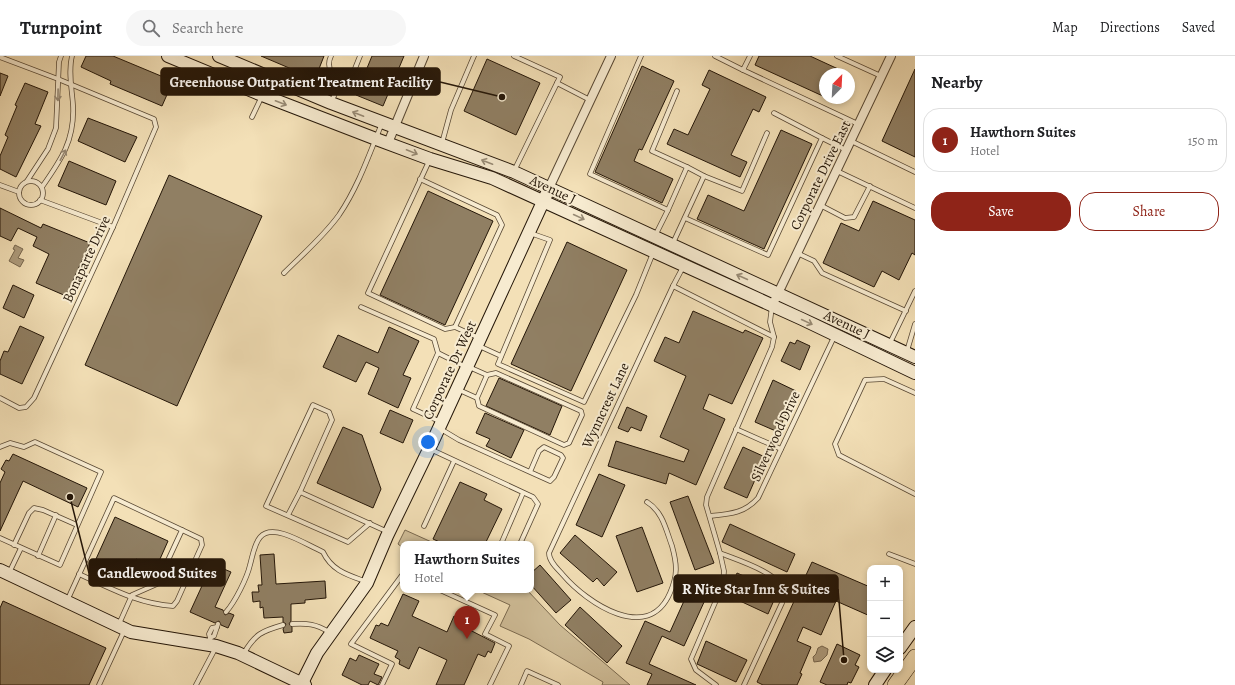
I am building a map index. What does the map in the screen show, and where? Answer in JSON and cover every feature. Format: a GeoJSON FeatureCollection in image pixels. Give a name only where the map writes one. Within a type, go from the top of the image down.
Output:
{"type":"FeatureCollection","features":[{"type":"Feature","properties":{"kind":"highway"},"geometry":{"type":"LineString","coordinates":[[895,685],[915,658]]}},
{"type":"Feature","properties":{"kind":"street","name":"Avenue J"},"geometry":{"type":"LineString","coordinates":[[168,56],[262,95],[376,139],[430,159],[492,178],[915,373]]}},
{"type":"Feature","properties":{"kind":"street"},"geometry":{"type":"LineString","coordinates":[[388,143],[424,56]]}},
{"type":"Feature","properties":{"kind":"street"},"geometry":{"type":"LineString","coordinates":[[549,188],[611,56]]}},
{"type":"Feature","properties":{"kind":"street","name":"Corporate Drive East"},"geometry":{"type":"LineString","coordinates":[[772,306],[891,56]]}},
{"type":"Feature","properties":{"kind":"street","name":"Avenue J"},"geometry":{"type":"LineString","coordinates":[[225,57],[331,103],[514,172],[911,355]]}},
{"type":"Feature","properties":{"kind":"street","name":"Corporate Dr West"},"geometry":{"type":"LineString","coordinates":[[302,684],[317,653],[367,583],[389,532],[441,425],[549,188]]}},
{"type":"Feature","properties":{"kind":"street"},"geometry":{"type":"LineString","coordinates":[[900,366],[911,355]]}},
{"type":"Feature","properties":{"kind":"street"},"geometry":{"type":"LineString","coordinates":[[4,572],[131,632],[211,643],[243,655],[302,684]]}},
{"type":"Feature","properties":{"kind":"street"},"geometry":{"type":"LineString","coordinates":[[903,644],[915,627]]}},
{"type":"Feature","properties":{"kind":"street"},"geometry":{"type":"LineString","coordinates":[[875,685],[883,673]]}},
{"type":"Feature","properties":{"kind":"lane"},"geometry":{"type":"LineString","coordinates":[[27,181],[37,182],[42,187],[43,195],[40,200],[33,204],[26,203],[20,197],[19,192],[21,186],[27,181],[48,149],[56,128],[58,79],[61,56]]}},
{"type":"Feature","properties":{"kind":"lane"},"geometry":{"type":"LineString","coordinates":[[42,187],[63,154],[71,136],[73,119],[70,65],[72,56]]}},
{"type":"Feature","properties":{"kind":"lane"},"geometry":{"type":"LineString","coordinates":[[331,56],[329,60],[331,76],[339,83]]}},
{"type":"Feature","properties":{"kind":"lane"},"geometry":{"type":"LineString","coordinates":[[339,83],[350,81],[360,56]]}},
{"type":"Feature","properties":{"kind":"lane"},"geometry":{"type":"LineString","coordinates":[[441,145],[451,110],[474,56]]}},
{"type":"Feature","properties":{"kind":"lane"},"geometry":{"type":"LineString","coordinates":[[514,56],[560,77],[514,172]]}},
{"type":"Feature","properties":{"kind":"lane"},"geometry":{"type":"LineString","coordinates":[[641,56],[590,174],[668,210]]}},
{"type":"Feature","properties":{"kind":"lane"},"geometry":{"type":"LineString","coordinates":[[715,56],[858,124]]}},
{"type":"Feature","properties":{"kind":"lane"},"geometry":{"type":"LineString","coordinates":[[744,70],[750,56]]}},
{"type":"Feature","properties":{"kind":"lane"},"geometry":{"type":"LineString","coordinates":[[837,56],[881,76]]}},
{"type":"Feature","properties":{"kind":"lane"},"geometry":{"type":"LineString","coordinates":[[0,57],[71,84]]}},
{"type":"Feature","properties":{"kind":"lane"},"geometry":{"type":"LineString","coordinates":[[331,103],[339,83]]}},
{"type":"Feature","properties":{"kind":"lane"},"geometry":{"type":"LineString","coordinates":[[557,83],[590,100]]}},
{"type":"Feature","properties":{"kind":"lane","name":"Bonaparte Drive"},"geometry":{"type":"LineString","coordinates":[[0,398],[19,408],[29,405],[34,398],[113,227],[156,127],[154,120],[71,84]]}},
{"type":"Feature","properties":{"kind":"lane"},"geometry":{"type":"LineString","coordinates":[[677,91],[652,151],[704,176],[742,192],[767,132]]}},
{"type":"Feature","properties":{"kind":"lane"},"geometry":{"type":"LineString","coordinates":[[252,117],[262,95]]}},
{"type":"Feature","properties":{"kind":"lane"},"geometry":{"type":"LineString","coordinates":[[774,113],[846,150]]}},
{"type":"Feature","properties":{"kind":"lane"},"geometry":{"type":"LineString","coordinates":[[284,273],[326,231],[339,215],[356,186],[382,123]]}},
{"type":"Feature","properties":{"kind":"lane"},"geometry":{"type":"LineString","coordinates":[[685,218],[768,255],[822,138]]}},
{"type":"Feature","properties":{"kind":"lane"},"geometry":{"type":"LineString","coordinates":[[850,141],[915,172]]}},
{"type":"Feature","properties":{"kind":"lane"},"geometry":{"type":"LineString","coordinates":[[430,159],[368,293],[445,329],[454,327],[501,356]]}},
{"type":"Feature","properties":{"kind":"lane"},"geometry":{"type":"LineString","coordinates":[[655,237],[687,167]]}},
{"type":"Feature","properties":{"kind":"lane"},"geometry":{"type":"LineString","coordinates":[[837,171],[915,208]]}},
{"type":"Feature","properties":{"kind":"lane"},"geometry":{"type":"LineString","coordinates":[[672,245],[704,176]]}},
{"type":"Feature","properties":{"kind":"lane"},"geometry":{"type":"LineString","coordinates":[[420,179],[497,215],[502,225],[454,327]]}},
{"type":"Feature","properties":{"kind":"lane"},"geometry":{"type":"LineString","coordinates":[[0,185],[19,192]]}},
{"type":"Feature","properties":{"kind":"lane"},"geometry":{"type":"LineString","coordinates":[[820,205],[845,218],[854,217],[870,186]]}},
{"type":"Feature","properties":{"kind":"lane"},"geometry":{"type":"LineString","coordinates":[[40,200],[113,227]]}},
{"type":"Feature","properties":{"kind":"lane"},"geometry":{"type":"LineString","coordinates":[[529,233],[550,240],[498,364],[584,402],[636,295],[654,252]]}},
{"type":"Feature","properties":{"kind":"lane"},"geometry":{"type":"LineString","coordinates":[[797,253],[814,261],[822,273],[906,311]]}},
{"type":"Feature","properties":{"kind":"lane","name":"Wynncrest Lane"},"geometry":{"type":"LineString","coordinates":[[647,502],[659,512],[676,561],[677,574],[675,583],[666,603],[657,611],[648,615],[618,615],[593,603],[573,586],[550,560],[549,553],[673,286],[684,267]]}},
{"type":"Feature","properties":{"kind":"lane"},"geometry":{"type":"LineString","coordinates":[[673,286],[774,337]]}},
{"type":"Feature","properties":{"kind":"lane"},"geometry":{"type":"LineString","coordinates":[[889,345],[915,291]]}},
{"type":"Feature","properties":{"kind":"lane"},"geometry":{"type":"LineString","coordinates":[[716,685],[696,670],[691,659],[723,584],[724,571],[706,505],[707,497],[772,347],[774,337],[770,322],[772,306]]}},
{"type":"Feature","properties":{"kind":"lane"},"geometry":{"type":"LineString","coordinates":[[361,307],[434,339],[438,353],[413,409],[441,425],[459,440],[530,472],[550,481],[554,477],[562,458],[561,455],[544,447],[540,450],[530,472]]}},
{"type":"Feature","properties":{"kind":"lane"},"geometry":{"type":"LineString","coordinates":[[911,355],[915,324]]}},
{"type":"Feature","properties":{"kind":"lane","name":"Silverwood Drive"},"geometry":{"type":"LineString","coordinates":[[710,516],[734,514],[751,506],[758,498],[835,335]]}},
{"type":"Feature","properties":{"kind":"lane"},"geometry":{"type":"LineString","coordinates":[[438,353],[487,375],[496,373],[581,412],[582,415],[569,443],[565,445],[478,406],[476,398],[487,375]]}},
{"type":"Feature","properties":{"kind":"lane"},"geometry":{"type":"LineString","coordinates":[[915,393],[884,379],[865,380],[835,444],[840,456],[915,494]]}},
{"type":"Feature","properties":{"kind":"lane"},"geometry":{"type":"LineString","coordinates":[[457,389],[476,398]]}},
{"type":"Feature","properties":{"kind":"lane"},"geometry":{"type":"LineString","coordinates":[[288,515],[300,492],[332,420],[329,412],[313,404],[266,506],[348,542],[370,523]]}},
{"type":"Feature","properties":{"kind":"lane"},"geometry":{"type":"LineString","coordinates":[[736,429],[781,449]]}},
{"type":"Feature","properties":{"kind":"lane"},"geometry":{"type":"LineString","coordinates":[[0,447],[10,443],[24,447],[35,442],[101,472],[60,565],[0,538]]}},
{"type":"Feature","properties":{"kind":"lane"},"geometry":{"type":"LineString","coordinates":[[429,449],[533,497],[538,504],[521,541]]}},
{"type":"Feature","properties":{"kind":"lane"},"geometry":{"type":"LineString","coordinates":[[424,526],[454,461]]}},
{"type":"Feature","properties":{"kind":"lane"},"geometry":{"type":"LineString","coordinates":[[300,492],[389,532]]}},
{"type":"Feature","properties":{"kind":"lane"},"geometry":{"type":"LineString","coordinates":[[501,541],[523,493]]}},
{"type":"Feature","properties":{"kind":"lane"},"geometry":{"type":"LineString","coordinates":[[67,602],[79,574],[114,498],[201,539],[202,545],[177,601],[173,606],[130,598],[79,574]]}},
{"type":"Feature","properties":{"kind":"lane"},"geometry":{"type":"LineString","coordinates":[[14,545],[29,512],[34,508],[56,515],[77,525]]}},
{"type":"Feature","properties":{"kind":"lane"},"geometry":{"type":"LineString","coordinates":[[38,556],[56,515]]}},
{"type":"Feature","properties":{"kind":"lane"},"geometry":{"type":"LineString","coordinates":[[99,685],[122,627],[130,598],[132,595],[158,584],[182,530]]}},
{"type":"Feature","properties":{"kind":"lane"},"geometry":{"type":"LineString","coordinates":[[226,612],[232,606],[250,566],[252,552],[258,538],[266,533],[282,533],[323,552],[328,562],[335,569],[367,583]]}},
{"type":"Feature","properties":{"kind":"lane"},"geometry":{"type":"LineString","coordinates":[[4,572],[21,548]]}},
{"type":"Feature","properties":{"kind":"lane"},"geometry":{"type":"LineString","coordinates":[[720,553],[762,570],[777,581],[784,589],[782,603],[744,685]]}},
{"type":"Feature","properties":{"kind":"lane"},"geometry":{"type":"LineString","coordinates":[[889,554],[915,564]]}},
{"type":"Feature","properties":{"kind":"lane"},"geometry":{"type":"LineString","coordinates":[[382,685],[392,664],[350,644],[400,578]]}},
{"type":"Feature","properties":{"kind":"lane"},"geometry":{"type":"LineString","coordinates":[[447,593],[495,615],[486,634],[509,646],[490,685]]}},
{"type":"Feature","properties":{"kind":"lane"},"geometry":{"type":"LineString","coordinates":[[292,624],[309,623],[319,626],[331,633]]}},
{"type":"Feature","properties":{"kind":"lane"},"geometry":{"type":"LineString","coordinates":[[196,685],[211,643],[218,630],[218,625]]}},
{"type":"Feature","properties":{"kind":"lane"},"geometry":{"type":"LineString","coordinates":[[243,655],[253,638],[265,631],[283,625]]}},
{"type":"Feature","properties":{"kind":"lane"},"geometry":{"type":"LineString","coordinates":[[521,685],[527,671],[558,685]]}},
{"type":"Feature","properties":{"kind":"shaded area"},"geometry":{"type":"Polygon","coordinates":[[[15,245],[23,249],[18,258],[24,260],[20,267],[9,261],[15,250],[13,249],[15,245]]]}},
{"type":"Feature","properties":{"kind":"shaded area"},"geometry":{"type":"Polygon","coordinates":[[[405,530],[429,541],[400,541],[400,546],[398,544],[405,530]]]}},
{"type":"Feature","properties":{"kind":"shaded area"},"geometry":{"type":"Polygon","coordinates":[[[484,593],[530,593],[560,625],[630,685],[602,685],[603,682],[529,639],[500,626],[510,605],[484,593]]]}},
{"type":"Feature","properties":{"kind":"shaded area"},"geometry":{"type":"Polygon","coordinates":[[[822,646],[828,649],[827,655],[821,661],[814,662],[813,657],[818,648],[822,646]]]}},
{"type":"Feature","properties":{"kind":"building"},"geometry":{"type":"Polygon","coordinates":[[[86,56],[113,56],[173,81],[162,106],[110,84],[111,81],[81,67],[86,56]]]}},
{"type":"Feature","properties":{"kind":"building"},"geometry":{"type":"Polygon","coordinates":[[[261,56],[324,56],[315,79],[261,56]]]}},
{"type":"Feature","properties":{"kind":"building"},"geometry":{"type":"Polygon","coordinates":[[[372,56],[404,56],[383,106],[356,95],[372,56]]]}},
{"type":"Feature","properties":{"kind":"building"},"geometry":{"type":"Polygon","coordinates":[[[759,56],[810,56],[836,68],[819,68],[819,94],[755,65],[759,56]]]}},
{"type":"Feature","properties":{"kind":"building"},"geometry":{"type":"Polygon","coordinates":[[[487,59],[540,83],[516,135],[464,111],[487,59]]]}},
{"type":"Feature","properties":{"kind":"building"},"geometry":{"type":"Polygon","coordinates":[[[642,66],[674,81],[642,150],[639,149],[634,161],[673,179],[662,203],[595,172],[642,66]]]}},
{"type":"Feature","properties":{"kind":"building"},"geometry":{"type":"Polygon","coordinates":[[[915,69],[915,157],[882,141],[915,69]]]}},
{"type":"Feature","properties":{"kind":"building"},"geometry":{"type":"Polygon","coordinates":[[[709,70],[766,97],[759,112],[753,109],[731,155],[747,162],[740,177],[667,144],[674,129],[688,135],[710,89],[702,85],[709,70]]]}},
{"type":"Feature","properties":{"kind":"building"},"geometry":{"type":"Polygon","coordinates":[[[0,73],[8,76],[0,96],[0,73]]]}},
{"type":"Feature","properties":{"kind":"building"},"geometry":{"type":"Polygon","coordinates":[[[25,83],[48,92],[35,124],[41,126],[16,177],[0,169],[0,156],[8,137],[5,135],[17,106],[15,105],[25,83]]]}},
{"type":"Feature","properties":{"kind":"building"},"geometry":{"type":"Polygon","coordinates":[[[88,118],[137,137],[125,162],[78,141],[88,118]]]}},
{"type":"Feature","properties":{"kind":"building"},"geometry":{"type":"Polygon","coordinates":[[[781,130],[812,144],[764,249],[697,219],[708,195],[744,211],[781,130]]]}},
{"type":"Feature","properties":{"kind":"building"},"geometry":{"type":"Polygon","coordinates":[[[69,161],[116,181],[106,205],[58,186],[69,161]]]}},
{"type":"Feature","properties":{"kind":"building"},"geometry":{"type":"Polygon","coordinates":[[[169,175],[262,216],[177,406],[85,365],[169,175]]]}},
{"type":"Feature","properties":{"kind":"building"},"geometry":{"type":"Polygon","coordinates":[[[428,191],[493,221],[445,325],[380,295],[428,191]]]}},
{"type":"Feature","properties":{"kind":"building"},"geometry":{"type":"Polygon","coordinates":[[[873,201],[915,220],[915,255],[912,253],[899,280],[882,271],[874,287],[823,263],[841,223],[859,231],[873,201]]]}},
{"type":"Feature","properties":{"kind":"building"},"geometry":{"type":"Polygon","coordinates":[[[0,208],[41,228],[43,224],[90,243],[66,296],[36,283],[49,254],[33,246],[37,237],[18,228],[11,241],[0,236],[0,208]]]}},
{"type":"Feature","properties":{"kind":"building"},"geometry":{"type":"Polygon","coordinates":[[[567,242],[627,270],[571,391],[511,364],[567,242]]]}},
{"type":"Feature","properties":{"kind":"building"},"geometry":{"type":"Polygon","coordinates":[[[13,285],[34,295],[24,318],[3,308],[13,285]]]}},
{"type":"Feature","properties":{"kind":"building"},"geometry":{"type":"Polygon","coordinates":[[[693,311],[743,333],[745,330],[763,338],[732,404],[709,394],[703,409],[725,419],[696,485],[669,473],[666,484],[608,466],[616,441],[684,462],[689,450],[660,437],[686,376],[654,361],[665,337],[679,343],[693,311]]]}},
{"type":"Feature","properties":{"kind":"building"},"geometry":{"type":"Polygon","coordinates":[[[20,326],[44,337],[22,384],[0,374],[0,361],[4,351],[8,352],[20,326]]]}},
{"type":"Feature","properties":{"kind":"building"},"geometry":{"type":"Polygon","coordinates":[[[389,327],[419,341],[403,375],[411,378],[398,408],[368,394],[379,368],[366,362],[356,382],[323,367],[338,335],[378,353],[389,327]]]}},
{"type":"Feature","properties":{"kind":"building"},"geometry":{"type":"Polygon","coordinates":[[[797,340],[810,346],[800,370],[781,361],[790,342],[795,344],[797,340]]]}},
{"type":"Feature","properties":{"kind":"building"},"geometry":{"type":"Polygon","coordinates":[[[499,378],[562,406],[550,435],[486,406],[499,378]]]}},
{"type":"Feature","properties":{"kind":"building"},"geometry":{"type":"Polygon","coordinates":[[[773,380],[796,391],[778,432],[755,422],[773,380]]]}},
{"type":"Feature","properties":{"kind":"building"},"geometry":{"type":"Polygon","coordinates":[[[627,407],[647,416],[641,431],[631,427],[628,432],[618,428],[627,407]]]}},
{"type":"Feature","properties":{"kind":"building"},"geometry":{"type":"Polygon","coordinates":[[[390,410],[413,420],[403,443],[380,433],[390,410]]]}},
{"type":"Feature","properties":{"kind":"building"},"geometry":{"type":"Polygon","coordinates":[[[485,413],[524,430],[511,458],[486,446],[490,439],[476,433],[485,413]]]}},
{"type":"Feature","properties":{"kind":"building"},"geometry":{"type":"Polygon","coordinates":[[[343,427],[362,435],[381,489],[373,508],[317,483],[343,427]]]}},
{"type":"Feature","properties":{"kind":"building"},"geometry":{"type":"Polygon","coordinates":[[[743,447],[765,457],[747,498],[724,488],[743,447]]]}},
{"type":"Feature","properties":{"kind":"building"},"geometry":{"type":"Polygon","coordinates":[[[13,454],[87,488],[78,507],[23,481],[0,531],[0,483],[5,472],[1,469],[6,460],[9,461],[13,454]]]}},
{"type":"Feature","properties":{"kind":"building"},"geometry":{"type":"Polygon","coordinates":[[[599,474],[625,485],[602,537],[576,525],[599,474]]]}},
{"type":"Feature","properties":{"kind":"building"},"geometry":{"type":"Polygon","coordinates":[[[460,482],[487,494],[484,500],[502,509],[486,541],[437,541],[433,539],[460,482]]]}},
{"type":"Feature","properties":{"kind":"building"},"geometry":{"type":"Polygon","coordinates":[[[688,496],[714,563],[695,570],[670,502],[688,496]]]}},
{"type":"Feature","properties":{"kind":"building"},"geometry":{"type":"Polygon","coordinates":[[[115,517],[168,541],[156,568],[136,559],[133,565],[127,563],[118,582],[91,570],[115,517]]]}},
{"type":"Feature","properties":{"kind":"building"},"geometry":{"type":"Polygon","coordinates":[[[730,524],[795,554],[787,572],[722,542],[730,524]]]}},
{"type":"Feature","properties":{"kind":"building"},"geometry":{"type":"Polygon","coordinates":[[[642,527],[663,583],[637,592],[616,536],[642,527]]]}},
{"type":"Feature","properties":{"kind":"building"},"geometry":{"type":"Polygon","coordinates":[[[575,535],[617,572],[604,586],[597,578],[593,582],[560,553],[575,535]]]}},
{"type":"Feature","properties":{"kind":"building"},"geometry":{"type":"Polygon","coordinates":[[[274,554],[276,584],[325,581],[326,598],[305,600],[305,603],[291,604],[291,621],[289,624],[292,627],[292,632],[284,633],[283,629],[286,624],[283,622],[283,617],[264,618],[263,607],[260,608],[260,601],[253,602],[252,592],[259,592],[258,585],[262,585],[260,555],[274,554]]]}},
{"type":"Feature","properties":{"kind":"building"},"geometry":{"type":"Polygon","coordinates":[[[812,562],[867,586],[867,615],[836,601],[821,635],[803,627],[797,641],[811,647],[800,673],[802,674],[797,685],[763,685],[757,682],[812,562]]]}},
{"type":"Feature","properties":{"kind":"building"},"geometry":{"type":"Polygon","coordinates":[[[212,564],[231,572],[215,607],[223,610],[225,615],[229,613],[234,615],[228,628],[221,625],[219,621],[215,623],[190,612],[212,564]]]}},
{"type":"Feature","properties":{"kind":"building"},"geometry":{"type":"Polygon","coordinates":[[[540,565],[571,600],[556,613],[534,588],[534,570],[540,565]]]}},
{"type":"Feature","properties":{"kind":"building"},"geometry":{"type":"Polygon","coordinates":[[[737,573],[778,591],[768,614],[727,595],[737,573]]]}},
{"type":"Feature","properties":{"kind":"building"},"geometry":{"type":"Polygon","coordinates":[[[693,581],[710,589],[684,646],[662,636],[649,664],[696,685],[647,685],[652,674],[626,663],[645,621],[670,632],[693,581]]]}},
{"type":"Feature","properties":{"kind":"building"},"geometry":{"type":"Polygon","coordinates":[[[403,594],[419,601],[412,616],[447,632],[454,616],[471,623],[468,629],[495,643],[491,653],[488,651],[485,657],[478,654],[464,685],[436,685],[447,660],[419,647],[409,669],[399,664],[400,660],[395,657],[398,651],[370,638],[376,625],[379,626],[381,623],[388,626],[403,594]]]}},
{"type":"Feature","properties":{"kind":"building"},"geometry":{"type":"Polygon","coordinates":[[[3,601],[106,648],[89,685],[0,685],[0,608],[3,601]]]}},
{"type":"Feature","properties":{"kind":"building"},"geometry":{"type":"Polygon","coordinates":[[[580,607],[622,646],[607,663],[565,625],[580,607]]]}},
{"type":"Feature","properties":{"kind":"building"},"geometry":{"type":"Polygon","coordinates":[[[706,641],[747,660],[736,682],[697,664],[706,641]]]}},
{"type":"Feature","properties":{"kind":"building"},"geometry":{"type":"Polygon","coordinates":[[[837,644],[860,655],[855,665],[859,667],[851,683],[848,682],[847,685],[827,685],[820,682],[837,644]]]}},
{"type":"Feature","properties":{"kind":"building"},"geometry":{"type":"Polygon","coordinates":[[[359,655],[379,664],[374,674],[382,677],[378,685],[370,681],[368,685],[362,685],[342,675],[350,658],[356,661],[359,655]]]}},
{"type":"Feature","properties":{"kind":"place","name":"Greenhouse Outpatient Treatment Facility"},"geometry":{"type":"Point","coordinates":[502,97]}},
{"type":"Feature","properties":{"kind":"place","name":"Candlewood Suites"},"geometry":{"type":"Point","coordinates":[70,497]}},
{"type":"Feature","properties":{"kind":"place","name":"Hawthorn Suites"},"geometry":{"type":"Point","coordinates":[467,639]}},
{"type":"Feature","properties":{"kind":"place","name":"R Nite Star Inn & Suites"},"geometry":{"type":"Point","coordinates":[844,660]}}]}
